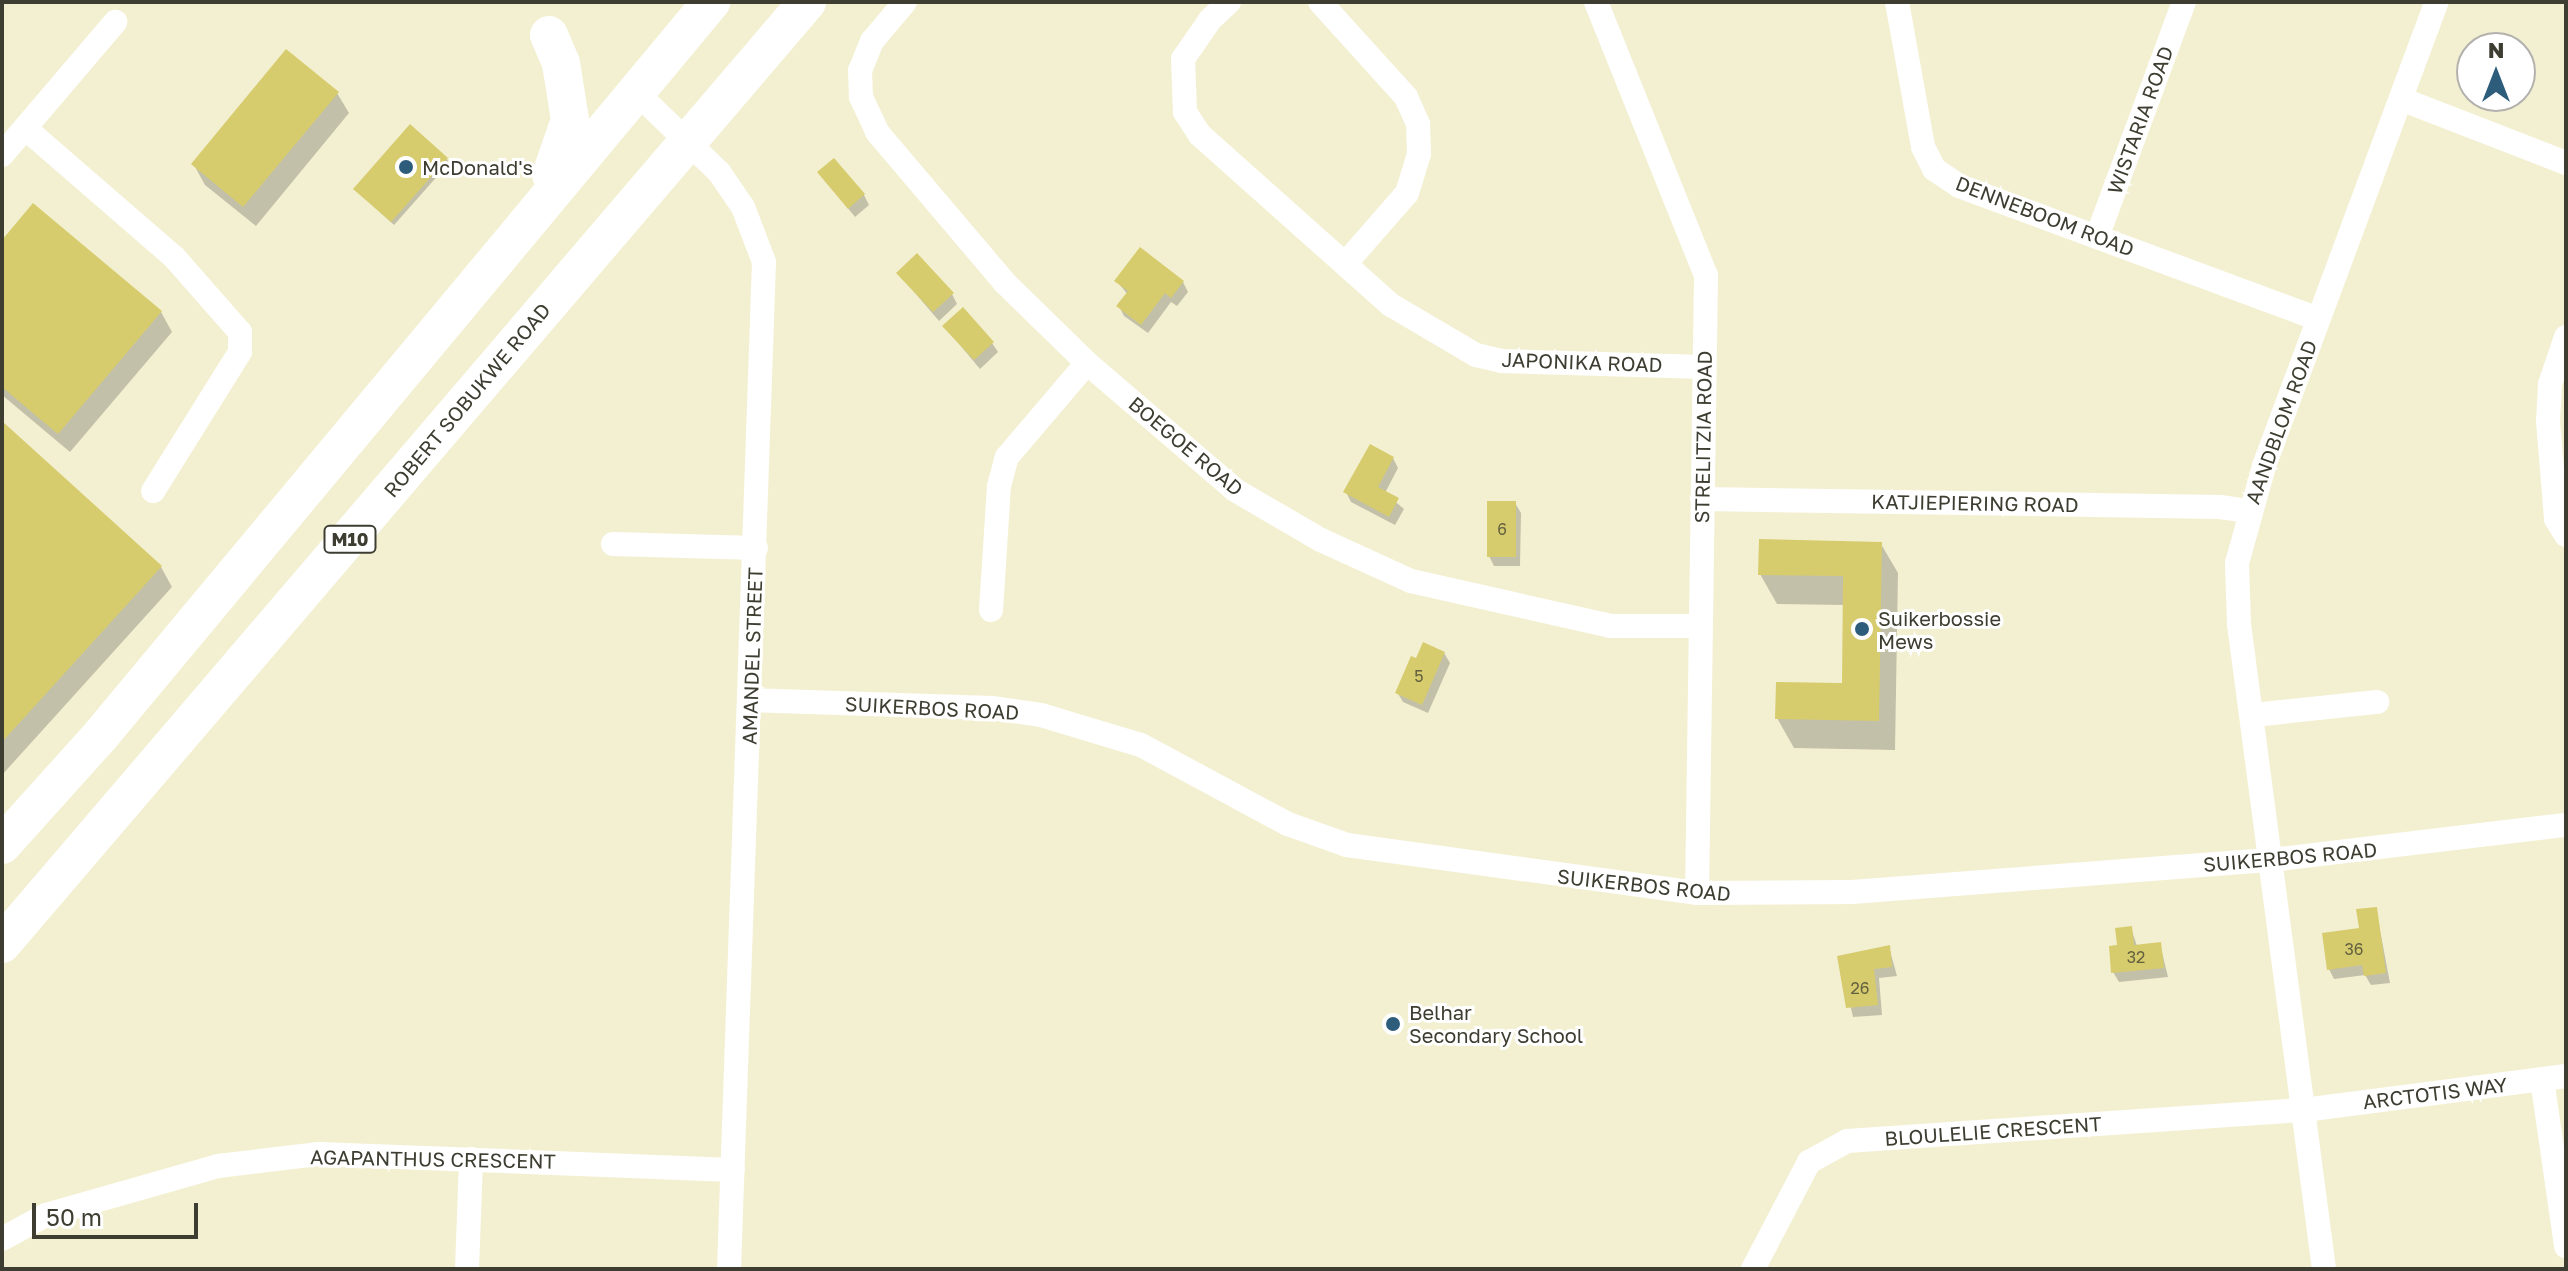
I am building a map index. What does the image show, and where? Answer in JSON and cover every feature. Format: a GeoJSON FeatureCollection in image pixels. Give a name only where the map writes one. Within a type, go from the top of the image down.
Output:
{"type":"FeatureCollection","features":[{"type":"Feature","properties":{"kind":"main road"},"geometry":{"type":"LineString","coordinates":[[2,845],[101,735],[711,2]]}},
{"type":"Feature","properties":{"kind":"main road","name":"ROBERT SOBUKWE ROAD"},"geometry":{"type":"LineString","coordinates":[[2,944],[688,137],[807,2]]}},
{"type":"Feature","properties":{"kind":"main road"},"geometry":{"type":"LineString","coordinates":[[530,217],[569,129],[561,63],[549,35]]}},
{"type":"Feature","properties":{"kind":"street","name":"BOEGOE ROAD"},"geometry":{"type":"LineString","coordinates":[[905,2],[872,41],[860,70],[861,97],[877,132],[1004,282],[1087,363],[1235,490],[1321,540],[1411,581],[1611,626],[1698,626]]}},
{"type":"Feature","properties":{"kind":"street","name":"JAPONIKA ROAD"},"geometry":{"type":"LineString","coordinates":[[1229,2],[1210,20],[1183,59],[1185,112],[1200,135],[1391,305],[1476,355],[1538,363],[1704,367]]}},
{"type":"Feature","properties":{"kind":"street"},"geometry":{"type":"LineString","coordinates":[[1320,2],[1406,97],[1418,124],[1419,154],[1407,193],[1346,263]]}},
{"type":"Feature","properties":{"kind":"street","name":"STRELITZIA ROAD"},"geometry":{"type":"LineString","coordinates":[[1596,2],[1706,275],[1698,626],[1697,893]]}},
{"type":"Feature","properties":{"kind":"street","name":"DENNEBOOM ROAD"},"geometry":{"type":"LineString","coordinates":[[1897,2],[1923,147],[1934,169],[1959,186],[2318,319]]}},
{"type":"Feature","properties":{"kind":"street","name":"WISTARIA ROAD"},"geometry":{"type":"LineString","coordinates":[[2097,237],[2184,2]]}},
{"type":"Feature","properties":{"kind":"street","name":"AANDBLOM ROAD"},"geometry":{"type":"LineString","coordinates":[[2271,860],[2237,603],[2237,563],[2248,511],[2437,2]]}},
{"type":"Feature","properties":{"kind":"street"},"geometry":{"type":"LineString","coordinates":[[2,155],[115,22]]}},
{"type":"Feature","properties":{"kind":"street","name":"AMANDEL STREET"},"geometry":{"type":"LineString","coordinates":[[635,91],[688,137],[743,207],[764,262],[729,1269]]}},
{"type":"Feature","properties":{"kind":"street"},"geometry":{"type":"LineString","coordinates":[[2401,99],[2566,163]]}},
{"type":"Feature","properties":{"kind":"street"},"geometry":{"type":"LineString","coordinates":[[25,128],[174,257],[240,332],[243,344],[153,491]]}},
{"type":"Feature","properties":{"kind":"street"},"geometry":{"type":"LineString","coordinates":[[2566,337],[2550,384],[2548,421],[2556,519],[2566,535]]}},
{"type":"Feature","properties":{"kind":"street"},"geometry":{"type":"LineString","coordinates":[[991,610],[999,486],[1007,457],[1087,363]]}},
{"type":"Feature","properties":{"kind":"street","name":"KATJIEPIERING ROAD"},"geometry":{"type":"LineString","coordinates":[[1702,499],[2220,507],[2248,511]]}},
{"type":"Feature","properties":{"kind":"street"},"geometry":{"type":"LineString","coordinates":[[613,544],[756,548]]}},
{"type":"Feature","properties":{"kind":"street","name":"SUIKERBOS ROAD"},"geometry":{"type":"LineString","coordinates":[[750,700],[992,708],[1041,715],[1141,745],[1288,824],[1347,845],[1697,893],[1852,892],[2271,860],[2566,825]]}},
{"type":"Feature","properties":{"kind":"street"},"geometry":{"type":"LineString","coordinates":[[2253,715],[2377,702]]}},
{"type":"Feature","properties":{"kind":"street"},"geometry":{"type":"LineString","coordinates":[[2271,860],[2324,1269]]}},
{"type":"Feature","properties":{"kind":"street","name":"ARCTOTIS WAY"},"geometry":{"type":"LineString","coordinates":[[2304,1110],[2566,1076]]}},
{"type":"Feature","properties":{"kind":"street"},"geometry":{"type":"LineString","coordinates":[[2542,1079],[2566,1246]]}},
{"type":"Feature","properties":{"kind":"street","name":"BLOULELIE CRESCENT"},"geometry":{"type":"LineString","coordinates":[[1753,1269],[1809,1162],[1847,1141],[2304,1110]]}},
{"type":"Feature","properties":{"kind":"street","name":"AGAPANTHUS CRESCENT"},"geometry":{"type":"LineString","coordinates":[[2,1239],[46,1215],[218,1166],[319,1154],[733,1170]]}},
{"type":"Feature","properties":{"kind":"street"},"geometry":{"type":"LineString","coordinates":[[467,1269],[471,1159]]}},
{"type":"Feature","properties":{"kind":"building"},"geometry":{"type":"Polygon","coordinates":[[[286,49],[339,92],[243,207],[191,164],[286,49]]]}},
{"type":"Feature","properties":{"kind":"building","name":"McDonald's"},"geometry":{"type":"Polygon","coordinates":[[[410,124],[448,158],[391,222],[353,189],[410,124]]]}},
{"type":"Feature","properties":{"kind":"building"},"geometry":{"type":"Polygon","coordinates":[[[834,158],[865,194],[848,209],[817,172],[834,158]]]}},
{"type":"Feature","properties":{"kind":"building"},"geometry":{"type":"Polygon","coordinates":[[[33,203],[162,311],[58,434],[2,387],[2,240],[33,203]]]}},
{"type":"Feature","properties":{"kind":"building"},"geometry":{"type":"Polygon","coordinates":[[[1140,247],[1184,281],[1171,298],[1165,293],[1141,325],[1116,306],[1128,291],[1114,281],[1140,247]]]}},
{"type":"Feature","properties":{"kind":"building"},"geometry":{"type":"Polygon","coordinates":[[[917,253],[954,293],[933,312],[896,273],[917,253]]]}},
{"type":"Feature","properties":{"kind":"building"},"geometry":{"type":"Polygon","coordinates":[[[963,307],[994,342],[974,360],[942,326],[963,307]]]}},
{"type":"Feature","properties":{"kind":"building"},"geometry":{"type":"Polygon","coordinates":[[[2,421],[162,566],[2,742],[2,421]]]}},
{"type":"Feature","properties":{"kind":"building"},"geometry":{"type":"Polygon","coordinates":[[[1370,444],[1394,457],[1378,487],[1399,498],[1389,517],[1343,492],[1370,444]]]}},
{"type":"Feature","properties":{"kind":"building"},"geometry":{"type":"Polygon","coordinates":[[[1487,501],[1516,501],[1516,557],[1487,557],[1487,501]]]}},
{"type":"Feature","properties":{"kind":"building","name":"Suikerbossie Mews"},"geometry":{"type":"Polygon","coordinates":[[[1759,539],[1882,542],[1879,721],[1775,719],[1776,682],[1842,683],[1843,576],[1758,575],[1759,539]]]}},
{"type":"Feature","properties":{"kind":"building"},"geometry":{"type":"Polygon","coordinates":[[[1423,642],[1445,652],[1422,705],[1395,693],[1411,656],[1416,658],[1423,642]]]}},
{"type":"Feature","properties":{"kind":"building"},"geometry":{"type":"Polygon","coordinates":[[[2377,907],[2386,973],[2364,976],[2362,965],[2327,970],[2322,933],[2359,928],[2356,909],[2377,907]]]}},
{"type":"Feature","properties":{"kind":"building"},"geometry":{"type":"Polygon","coordinates":[[[2132,926],[2134,945],[2161,942],[2164,968],[2111,973],[2109,946],[2117,945],[2115,928],[2132,926]]]}},
{"type":"Feature","properties":{"kind":"building"},"geometry":{"type":"Polygon","coordinates":[[[1890,945],[1892,967],[1874,969],[1878,1005],[1846,1008],[1837,956],[1890,945]]]}},
{"type":"Feature","properties":{"kind":"place","name":"McDonald's"},"geometry":{"type":"Point","coordinates":[406,167]}},
{"type":"Feature","properties":{"kind":"place","name":"Suikerbossie Mews"},"geometry":{"type":"Point","coordinates":[1862,629]}},
{"type":"Feature","properties":{"kind":"place","name":"Belhar Secondary School"},"geometry":{"type":"Point","coordinates":[1393,1024]}}]}
